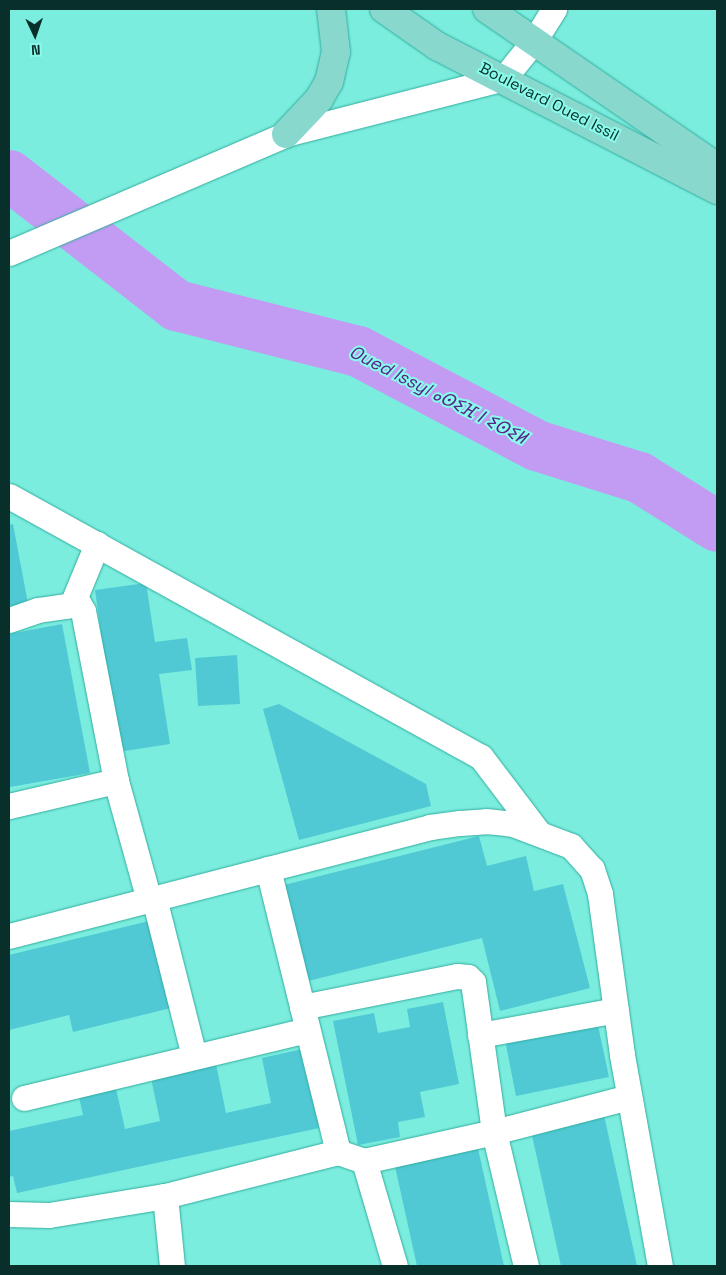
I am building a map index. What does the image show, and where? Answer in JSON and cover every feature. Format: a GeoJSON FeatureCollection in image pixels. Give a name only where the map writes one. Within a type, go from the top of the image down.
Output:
{"type":"FeatureCollection","features":[{"type":"Feature","properties":{"kind":"main road"},"geometry":{"type":"LineString","coordinates":[[286,134],[319,99],[328,82],[336,52],[331,9]]}},
{"type":"Feature","properties":{"kind":"main road","name":"Boulevard Oued Issil"},"geometry":{"type":"LineString","coordinates":[[384,9],[437,46],[504,78],[717,190]]}},
{"type":"Feature","properties":{"kind":"main road","name":"Boulevard Oued Issil"},"geometry":{"type":"LineString","coordinates":[[487,9],[717,167]]}},
{"type":"Feature","properties":{"kind":"street"},"geometry":{"type":"LineString","coordinates":[[9,253],[232,155],[286,134],[504,78],[534,41],[554,9]]}},
{"type":"Feature","properties":{"kind":"street"},"geometry":{"type":"LineString","coordinates":[[9,496],[481,756],[538,832]]}},
{"type":"Feature","properties":{"kind":"street"},"geometry":{"type":"LineString","coordinates":[[73,602],[97,544]]}},
{"type":"Feature","properties":{"kind":"street"},"geometry":{"type":"LineString","coordinates":[[9,620],[73,602]]}},
{"type":"Feature","properties":{"kind":"street"},"geometry":{"type":"LineString","coordinates":[[73,602],[83,611],[116,781],[152,899],[194,1056]]}},
{"type":"Feature","properties":{"kind":"street"},"geometry":{"type":"LineString","coordinates":[[10,799],[116,781]]}},
{"type":"Feature","properties":{"kind":"street"},"geometry":{"type":"LineString","coordinates":[[9,936],[268,869],[460,823],[486,821],[538,832],[571,846],[592,869],[605,923],[629,1097],[660,1266]]}},
{"type":"Feature","properties":{"kind":"street"},"geometry":{"type":"LineString","coordinates":[[268,869],[338,1152]]}},
{"type":"Feature","properties":{"kind":"street"},"geometry":{"type":"LineString","coordinates":[[24,1098],[194,1056],[305,1018],[462,976],[473,982],[494,1132],[526,1266]]}},
{"type":"Feature","properties":{"kind":"street"},"geometry":{"type":"LineString","coordinates":[[480,1035],[616,1010]]}},
{"type":"Feature","properties":{"kind":"street"},"geometry":{"type":"LineString","coordinates":[[9,1214],[49,1215],[166,1196],[338,1152],[364,1161],[494,1132],[629,1097]]}},
{"type":"Feature","properties":{"kind":"street"},"geometry":{"type":"LineString","coordinates":[[364,1161],[395,1266]]}},
{"type":"Feature","properties":{"kind":"street"},"geometry":{"type":"LineString","coordinates":[[166,1196],[172,1266]]}},
{"type":"Feature","properties":{"kind":"building"},"geometry":{"type":"Polygon","coordinates":[[[13,524],[29,609],[9,613],[9,525],[13,524]]]}},
{"type":"Feature","properties":{"kind":"building"},"geometry":{"type":"Polygon","coordinates":[[[146,583],[155,642],[187,638],[192,670],[159,674],[170,744],[118,752],[95,590],[146,583]]]}},
{"type":"Feature","properties":{"kind":"building"},"geometry":{"type":"Polygon","coordinates":[[[62,624],[90,773],[10,787],[9,634],[62,624]]]}},
{"type":"Feature","properties":{"kind":"building"},"geometry":{"type":"Polygon","coordinates":[[[237,655],[240,704],[198,706],[195,658],[237,655]]]}},
{"type":"Feature","properties":{"kind":"building"},"geometry":{"type":"Polygon","coordinates":[[[279,704],[426,784],[431,806],[299,840],[263,709],[279,704]]]}},
{"type":"Feature","properties":{"kind":"building"},"geometry":{"type":"Polygon","coordinates":[[[479,836],[487,866],[526,856],[534,891],[563,884],[590,988],[500,1011],[482,938],[308,981],[284,885],[479,836]]]}},
{"type":"Feature","properties":{"kind":"building"},"geometry":{"type":"Polygon","coordinates":[[[149,921],[171,1008],[73,1032],[69,1015],[9,1030],[9,955],[149,921]]]}},
{"type":"Feature","properties":{"kind":"building"},"geometry":{"type":"Polygon","coordinates":[[[443,1002],[459,1084],[420,1092],[425,1117],[398,1122],[400,1137],[358,1145],[333,1021],[374,1013],[378,1033],[410,1027],[407,1009],[443,1002]]]}},
{"type":"Feature","properties":{"kind":"building"},"geometry":{"type":"Polygon","coordinates":[[[596,1016],[609,1077],[516,1096],[504,1035],[596,1016]]]}},
{"type":"Feature","properties":{"kind":"building"},"geometry":{"type":"Polygon","coordinates":[[[307,1048],[324,1127],[17,1193],[13,1176],[9,1177],[9,1131],[83,1115],[78,1092],[115,1084],[125,1129],[160,1121],[151,1078],[216,1064],[226,1113],[271,1103],[262,1058],[307,1048]]]}},
{"type":"Feature","properties":{"kind":"building"},"geometry":{"type":"Polygon","coordinates":[[[604,1115],[637,1266],[561,1266],[531,1131],[604,1115]]]}},
{"type":"Feature","properties":{"kind":"building"},"geometry":{"type":"Polygon","coordinates":[[[477,1144],[504,1266],[417,1266],[394,1162],[477,1144]]]}},
{"type":"Feature","properties":{"kind":"waterway","name":"Oued Issyl ⴰⵙⵉⴼ ⵏ ⵉⵙⵉⵍ"},"geometry":{"type":"LineString","coordinates":[[9,175],[176,305],[358,351],[536,445],[639,477],[717,526]]}}]}
